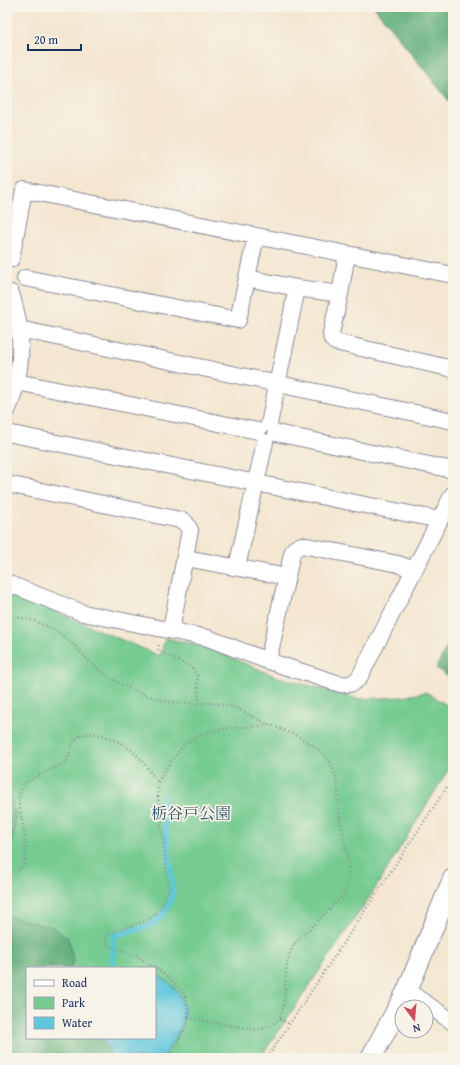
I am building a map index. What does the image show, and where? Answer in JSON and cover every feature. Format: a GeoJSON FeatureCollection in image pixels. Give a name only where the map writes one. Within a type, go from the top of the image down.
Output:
{"type":"FeatureCollection","features":[{"type":"Feature","properties":{"kind":"street"},"geometry":{"type":"LineString","coordinates":[[7,411],[17,382],[20,356],[19,329],[9,293],[21,288],[25,278],[24,268],[16,260],[9,259],[24,190],[453,275]]}},
{"type":"Feature","properties":{"kind":"street"},"geometry":{"type":"LineString","coordinates":[[25,278],[238,320],[256,236]]}},
{"type":"Feature","properties":{"kind":"street"},"geometry":{"type":"LineString","coordinates":[[346,254],[340,294],[331,334],[332,339],[335,342],[453,368]]}},
{"type":"Feature","properties":{"kind":"street"},"geometry":{"type":"LineString","coordinates":[[247,278],[297,288],[340,294]]}},
{"type":"Feature","properties":{"kind":"street"},"geometry":{"type":"LineString","coordinates":[[237,567],[278,384],[297,288]]}},
{"type":"Feature","properties":{"kind":"street"},"geometry":{"type":"LineString","coordinates":[[19,329],[453,421]]}},
{"type":"Feature","properties":{"kind":"street"},"geometry":{"type":"LineString","coordinates":[[17,382],[453,470]]}},
{"type":"Feature","properties":{"kind":"street"},"geometry":{"type":"LineString","coordinates":[[7,432],[440,520]]}},
{"type":"Feature","properties":{"kind":"street"},"geometry":{"type":"LineString","coordinates":[[7,484],[185,522],[190,530],[186,558],[171,630]]}},
{"type":"Feature","properties":{"kind":"street"},"geometry":{"type":"LineString","coordinates":[[7,583],[83,613],[208,638],[268,661],[346,685],[354,683],[359,678],[453,494]]}},
{"type":"Feature","properties":{"kind":"street"},"geometry":{"type":"LineString","coordinates":[[268,661],[294,549],[302,545],[398,564],[414,570]]}},
{"type":"Feature","properties":{"kind":"street"},"geometry":{"type":"LineString","coordinates":[[186,558],[287,577]]}},
{"type":"Feature","properties":{"kind":"street"},"geometry":{"type":"LineString","coordinates":[[370,1058],[407,991],[453,879]]}},
{"type":"Feature","properties":{"kind":"street"},"geometry":{"type":"LineString","coordinates":[[407,991],[453,1022]]}},
{"type":"Feature","properties":{"kind":"path"},"geometry":{"type":"LineString","coordinates":[[7,615],[31,620],[62,635],[104,674],[135,691],[165,701],[211,703],[237,708],[260,721],[270,724],[309,743],[324,756],[332,766],[338,786],[340,819],[346,848],[348,868],[347,888],[343,896],[295,943],[290,950],[285,974],[284,1009],[279,1019],[270,1026],[257,1030],[188,1018]]}},
{"type":"Feature","properties":{"kind":"path"},"geometry":{"type":"LineString","coordinates":[[158,650],[192,668],[197,675],[199,703]]}},
{"type":"Feature","properties":{"kind":"path"},"geometry":{"type":"LineString","coordinates":[[154,967],[137,956],[106,945],[105,940],[111,933],[149,920],[157,913],[166,898],[169,888],[158,798],[158,782],[176,754],[188,742],[201,735],[215,731],[270,724]]}},
{"type":"Feature","properties":{"kind":"path"},"geometry":{"type":"LineString","coordinates":[[7,876],[21,868],[24,864],[24,827],[18,800],[23,784],[67,761],[70,747],[75,739],[81,734],[100,734],[130,750],[158,782]]}},
{"type":"Feature","properties":{"kind":"path"},"geometry":{"type":"LineString","coordinates":[[267,1058],[453,778]]}},
{"type":"Feature","properties":{"kind":"path"},"geometry":{"type":"LineString","coordinates":[[156,969],[178,985],[187,1000],[188,1018],[185,1029],[168,1058]]}},
{"type":"Feature","properties":{"kind":"path"},"geometry":{"type":"LineString","coordinates":[[279,1019],[290,1024]]}},
{"type":"Feature","properties":{"kind":"green space"},"geometry":{"type":"Polygon","coordinates":[[[374,7],[453,7],[453,106],[374,7]]]}},
{"type":"Feature","properties":{"kind":"green space","name":"栃谷戸公園"},"geometry":{"type":"Polygon","coordinates":[[[7,591],[160,656],[165,638],[204,646],[275,676],[358,699],[403,697],[426,692],[453,709],[453,762],[373,892],[260,1058],[7,1058],[7,591]]]}},
{"type":"Feature","properties":{"kind":"green space"},"geometry":{"type":"Polygon","coordinates":[[[453,634],[453,680],[436,668],[453,634]]]}},
{"type":"Feature","properties":{"kind":"green space"},"geometry":{"type":"Polygon","coordinates":[[[7,781],[15,816],[14,835],[7,851],[7,781]]]}},
{"type":"Feature","properties":{"kind":"green space"},"geometry":{"type":"Polygon","coordinates":[[[7,916],[52,927],[68,938],[73,959],[71,967],[26,967],[26,1039],[100,1039],[110,1058],[7,1058],[7,916]]]}},
{"type":"Feature","properties":{"kind":"water"},"geometry":{"type":"Polygon","coordinates":[[[156,975],[169,983],[178,993],[183,1002],[184,1013],[182,1023],[177,1034],[162,1058],[113,1058],[104,1039],[156,1039],[156,975]]]}},
{"type":"Feature","properties":{"kind":"waterway"},"geometry":{"type":"LineString","coordinates":[[113,967],[113,936],[149,926],[164,914],[172,897],[172,879],[162,797]]}}]}
